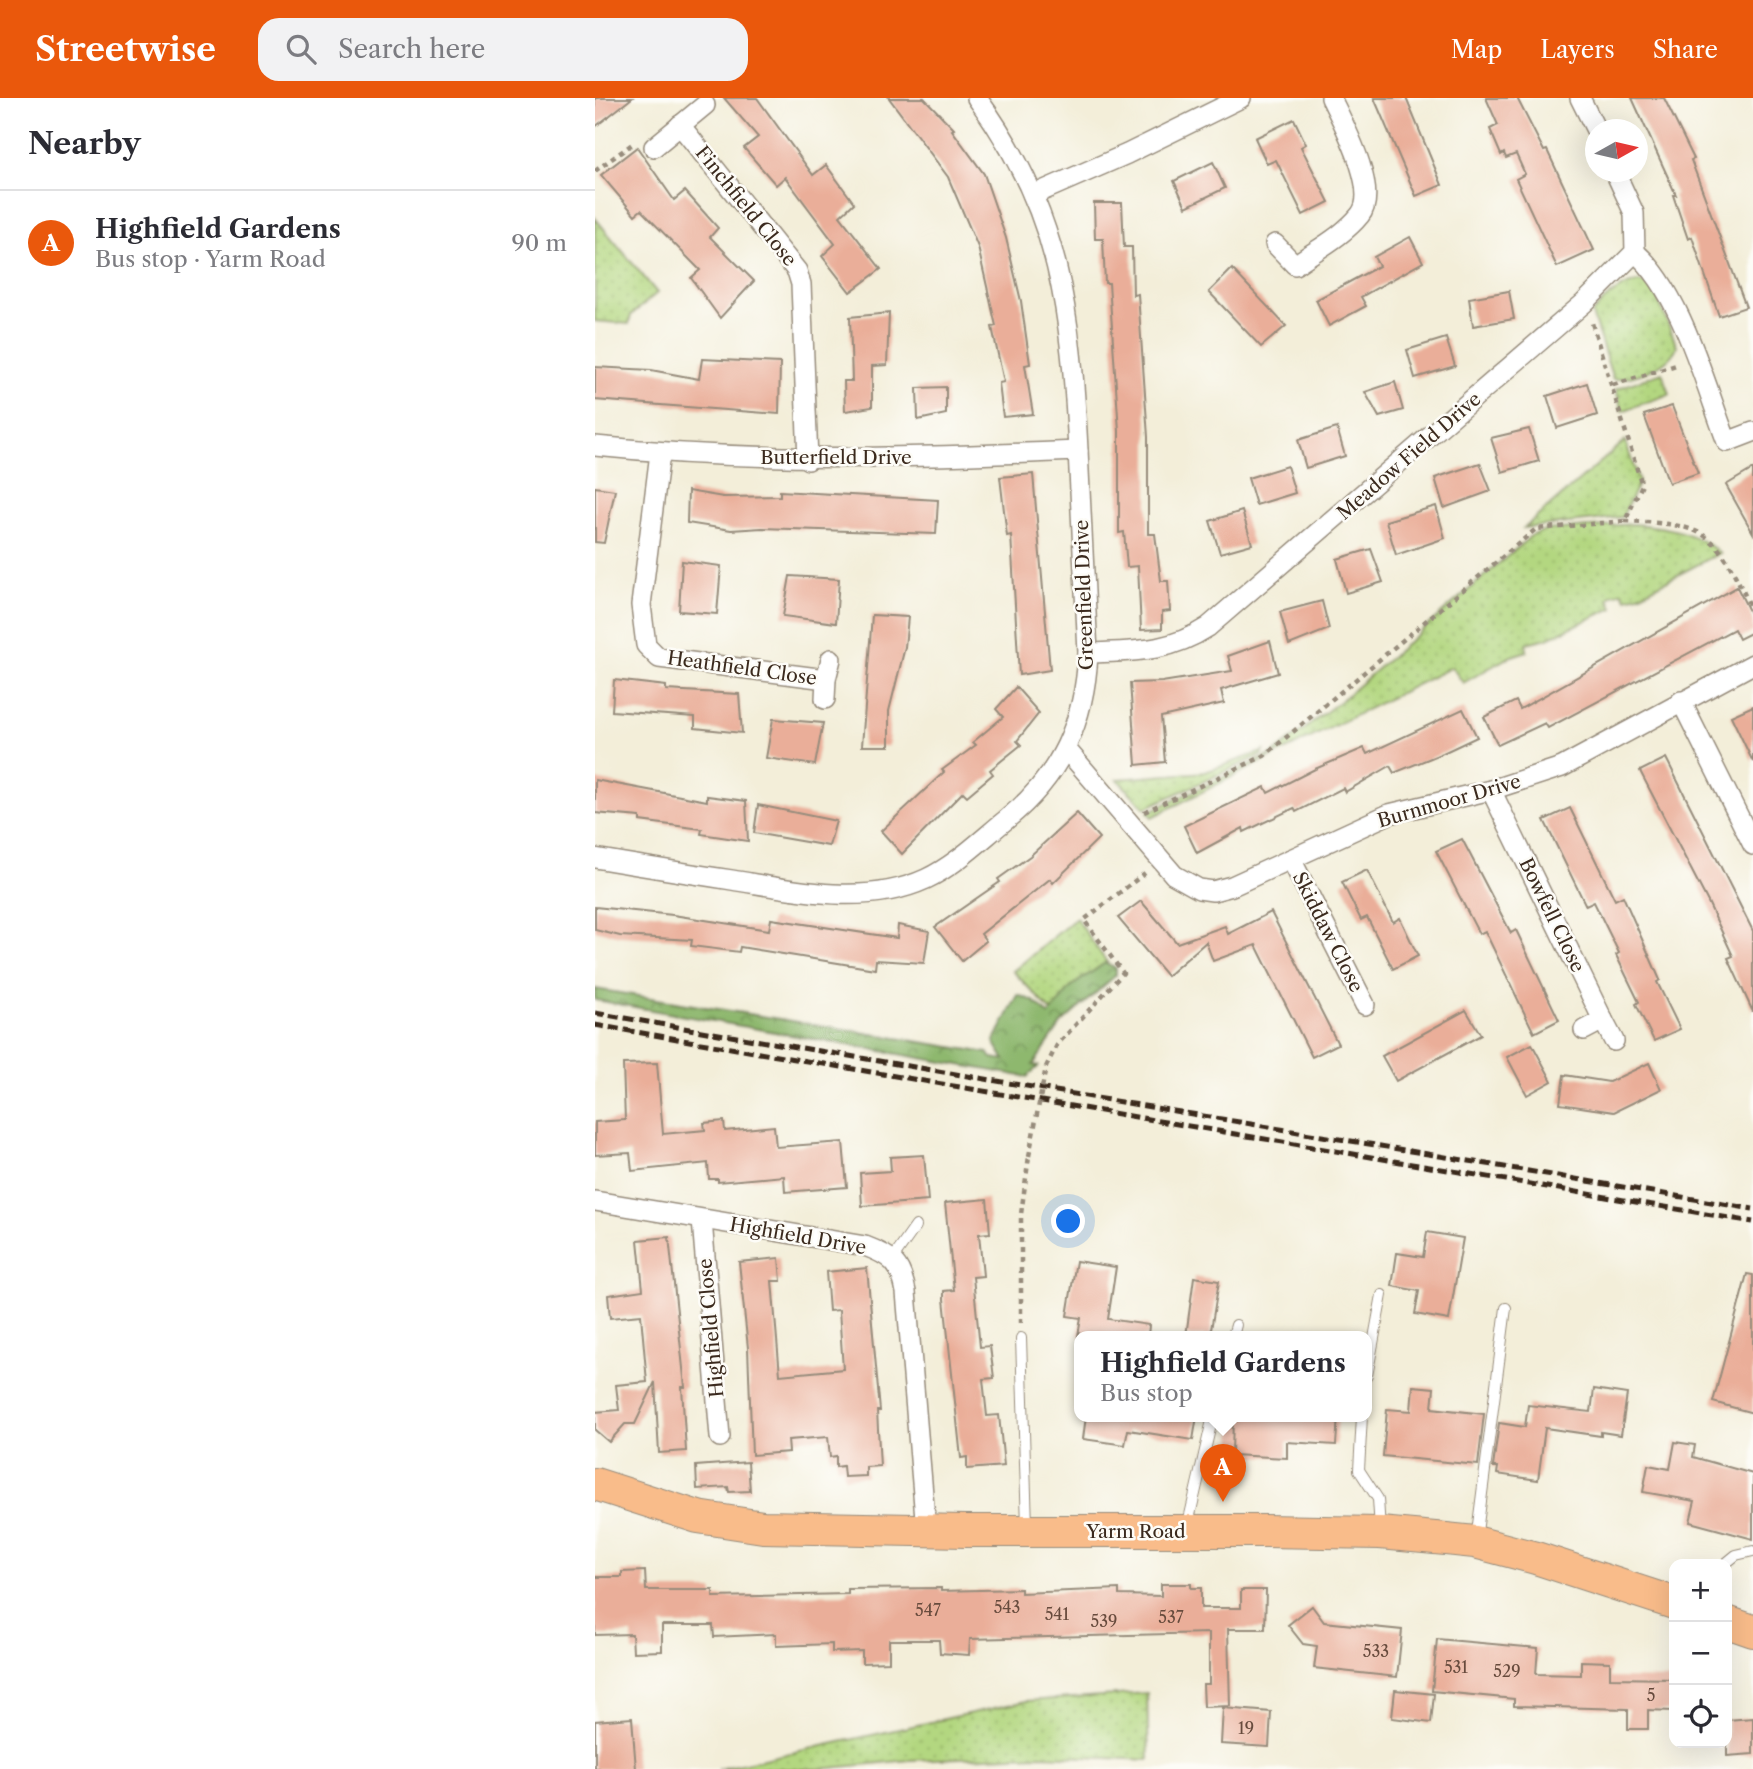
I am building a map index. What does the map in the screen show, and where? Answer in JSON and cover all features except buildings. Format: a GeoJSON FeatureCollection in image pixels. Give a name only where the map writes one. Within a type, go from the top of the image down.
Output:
{"type":"FeatureCollection","features":[{"type":"Feature","properties":{"kind":"main road","name":"Yarm Road"},"geometry":{"type":"LineString","coordinates":[[595,1484],[656,1506],[732,1523],[793,1528],[1380,1533],[1475,1542],[1537,1558],[1669,1601]]}},
{"type":"Feature","properties":{"kind":"main road"},"geometry":{"type":"LineString","coordinates":[[1732,1624],[1753,1631]]}},
{"type":"Feature","properties":{"kind":"street","name":"Greenfield Drive"},"geometry":{"type":"LineString","coordinates":[[595,858],[848,895],[901,887],[927,879],[985,837],[1036,792],[1067,750],[1084,702],[1088,653],[1073,348],[1062,278],[1033,195],[1007,142],[977,98]]}},
{"type":"Feature","properties":{"kind":"street"},"geometry":{"type":"LineString","coordinates":[[1033,195],[1127,154],[1241,98]]}},
{"type":"Feature","properties":{"kind":"street"},"geometry":{"type":"LineString","coordinates":[[1275,244],[1295,265],[1333,239],[1361,214],[1365,204],[1367,192],[1363,175],[1331,98]]}},
{"type":"Feature","properties":{"kind":"street"},"geometry":{"type":"LineString","coordinates":[[1580,98],[1590,119]]}},
{"type":"Feature","properties":{"kind":"street"},"geometry":{"type":"LineString","coordinates":[[649,141],[680,125],[705,105]]}},
{"type":"Feature","properties":{"kind":"street","name":"Finchfield Close"},"geometry":{"type":"LineString","coordinates":[[680,125],[797,271],[801,284],[808,460]]}},
{"type":"Feature","properties":{"kind":"street"},"geometry":{"type":"LineString","coordinates":[[1620,182],[1634,213],[1635,252],[1654,268],[1668,292],[1727,442],[1753,432]]}},
{"type":"Feature","properties":{"kind":"street","name":"Meadow Field Drive"},"geometry":{"type":"LineString","coordinates":[[1088,653],[1166,648],[1186,641],[1208,627],[1584,303],[1635,252]]}},
{"type":"Feature","properties":{"kind":"street","name":"Butterfield Drive"},"geometry":{"type":"LineString","coordinates":[[595,446],[660,453],[808,460],[1078,450]]}},
{"type":"Feature","properties":{"kind":"street","name":"Heathfield Close"},"geometry":{"type":"LineString","coordinates":[[660,453],[641,605],[646,645],[659,658],[825,689],[831,659]]}},
{"type":"Feature","properties":{"kind":"street","name":"Burnmoor Drive"},"geometry":{"type":"LineString","coordinates":[[1067,750],[1162,861],[1188,885],[1213,891],[1232,886],[1389,814],[1491,790],[1562,767],[1753,664]]}},
{"type":"Feature","properties":{"kind":"street"},"geometry":{"type":"LineString","coordinates":[[1681,701],[1753,845]]}},
{"type":"Feature","properties":{"kind":"street","name":"Bowfell Close"},"geometry":{"type":"LineString","coordinates":[[1491,790],[1614,1041]]}},
{"type":"Feature","properties":{"kind":"street","name":"Skiddaw Close"},"geometry":{"type":"LineString","coordinates":[[1291,859],[1365,1005]]}},
{"type":"Feature","properties":{"kind":"street"},"geometry":{"type":"LineString","coordinates":[[1584,1030],[1603,1020]]}},
{"type":"Feature","properties":{"kind":"street","name":"Highfield Drive"},"geometry":{"type":"LineString","coordinates":[[595,1200],[865,1246],[892,1260],[903,1273],[906,1292],[926,1531]]}},
{"type":"Feature","properties":{"kind":"street","name":"Highfield Close"},"geometry":{"type":"LineString","coordinates":[[702,1220],[720,1437]]}},
{"type":"Feature","properties":{"kind":"lane"},"geometry":{"type":"LineString","coordinates":[[892,1260],[916,1226]]}},
{"type":"Feature","properties":{"kind":"lane"},"geometry":{"type":"LineString","coordinates":[[1372,1349],[1382,1295]]}},
{"type":"Feature","properties":{"kind":"lane"},"geometry":{"type":"LineString","coordinates":[[1475,1542],[1506,1308]]}},
{"type":"Feature","properties":{"kind":"lane"},"geometry":{"type":"LineString","coordinates":[[1234,1331],[1236,1325]]}},
{"type":"Feature","properties":{"kind":"lane"},"geometry":{"type":"LineString","coordinates":[[1021,1338],[1027,1531]]}},
{"type":"Feature","properties":{"kind":"lane"},"geometry":{"type":"LineString","coordinates":[[1187,1531],[1212,1422]]}},
{"type":"Feature","properties":{"kind":"lane"},"geometry":{"type":"LineString","coordinates":[[1362,1422],[1359,1471],[1378,1499],[1380,1533]]}},
{"type":"Feature","properties":{"kind":"lane"},"geometry":{"type":"LineString","coordinates":[[1731,1559],[1753,1551]]}},
{"type":"Feature","properties":{"kind":"path"},"geometry":{"type":"LineString","coordinates":[[595,171],[649,141]]}},
{"type":"Feature","properties":{"kind":"path"},"geometry":{"type":"LineString","coordinates":[[1584,303],[1613,385],[1642,485],[1625,521]]}},
{"type":"Feature","properties":{"kind":"path"},"geometry":{"type":"LineString","coordinates":[[1613,385],[1695,359]]}},
{"type":"Feature","properties":{"kind":"path"},"geometry":{"type":"LineString","coordinates":[[1144,812],[1265,756],[1536,529],[1625,521],[1663,522],[1697,531],[1724,552],[1753,612]]}},
{"type":"Feature","properties":{"kind":"path"},"geometry":{"type":"LineString","coordinates":[[1021,1338],[1021,1214],[1046,1067],[1057,1045],[1123,973],[1084,920],[1151,869]]}},
{"type":"Feature","properties":{"kind":"green space"},"geometry":{"type":"Polygon","coordinates":[[[595,218],[657,293],[631,315],[629,324],[595,321],[595,218]]]}},
{"type":"Feature","properties":{"kind":"green space"},"geometry":{"type":"Polygon","coordinates":[[[1639,282],[1649,285],[1655,292],[1677,346],[1667,360],[1650,370],[1631,377],[1613,379],[1592,314],[1613,294],[1625,286],[1639,282]]]}},
{"type":"Feature","properties":{"kind":"green space"},"geometry":{"type":"Polygon","coordinates":[[[1662,372],[1670,394],[1622,411],[1616,389],[1662,372]]]}},
{"type":"Feature","properties":{"kind":"green space"},"geometry":{"type":"Polygon","coordinates":[[[1625,441],[1639,482],[1622,517],[1524,528],[1625,441]]]}},
{"type":"Feature","properties":{"kind":"green space"},"geometry":{"type":"Polygon","coordinates":[[[1634,524],[1680,531],[1720,553],[1639,595],[1626,598],[1623,592],[1612,595],[1609,599],[1613,608],[1548,638],[1526,643],[1527,651],[1509,657],[1463,683],[1452,667],[1152,817],[1148,812],[1273,754],[1345,697],[1532,535],[1547,530],[1634,524]]]}},
{"type":"Feature","properties":{"kind":"green space"},"geometry":{"type":"Polygon","coordinates":[[[1264,751],[1262,755],[1145,808],[1117,779],[1205,772],[1264,751]]]}},
{"type":"Feature","properties":{"kind":"green space"},"geometry":{"type":"Polygon","coordinates":[[[1076,918],[1113,971],[1062,1023],[1013,971],[1076,918]]]}},
{"type":"Feature","properties":{"kind":"green space"},"geometry":{"type":"Polygon","coordinates":[[[1105,963],[1116,968],[1116,975],[1062,1023],[1033,1065],[1039,1066],[1027,1077],[595,1000],[595,989],[988,1053],[992,1058],[1005,1060],[994,1042],[1018,995],[1034,1001],[1049,1015],[1072,986],[1105,963]]]}},
{"type":"Feature","properties":{"kind":"green space"},"geometry":{"type":"Polygon","coordinates":[[[1147,1693],[1149,1760],[1040,1755],[910,1760],[820,1769],[718,1769],[1026,1701],[1147,1693]]]}},
{"type":"Feature","properties":{"kind":"railway"},"geometry":{"type":"LineString","coordinates":[[595,1013],[1753,1209]]}},
{"type":"Feature","properties":{"kind":"railway"},"geometry":{"type":"LineString","coordinates":[[595,1025],[1753,1222]]}},
{"type":"Feature","properties":{"kind":"place","name":"Highfield Gardens"},"geometry":{"type":"Point","coordinates":[1223,1502]}}]}
